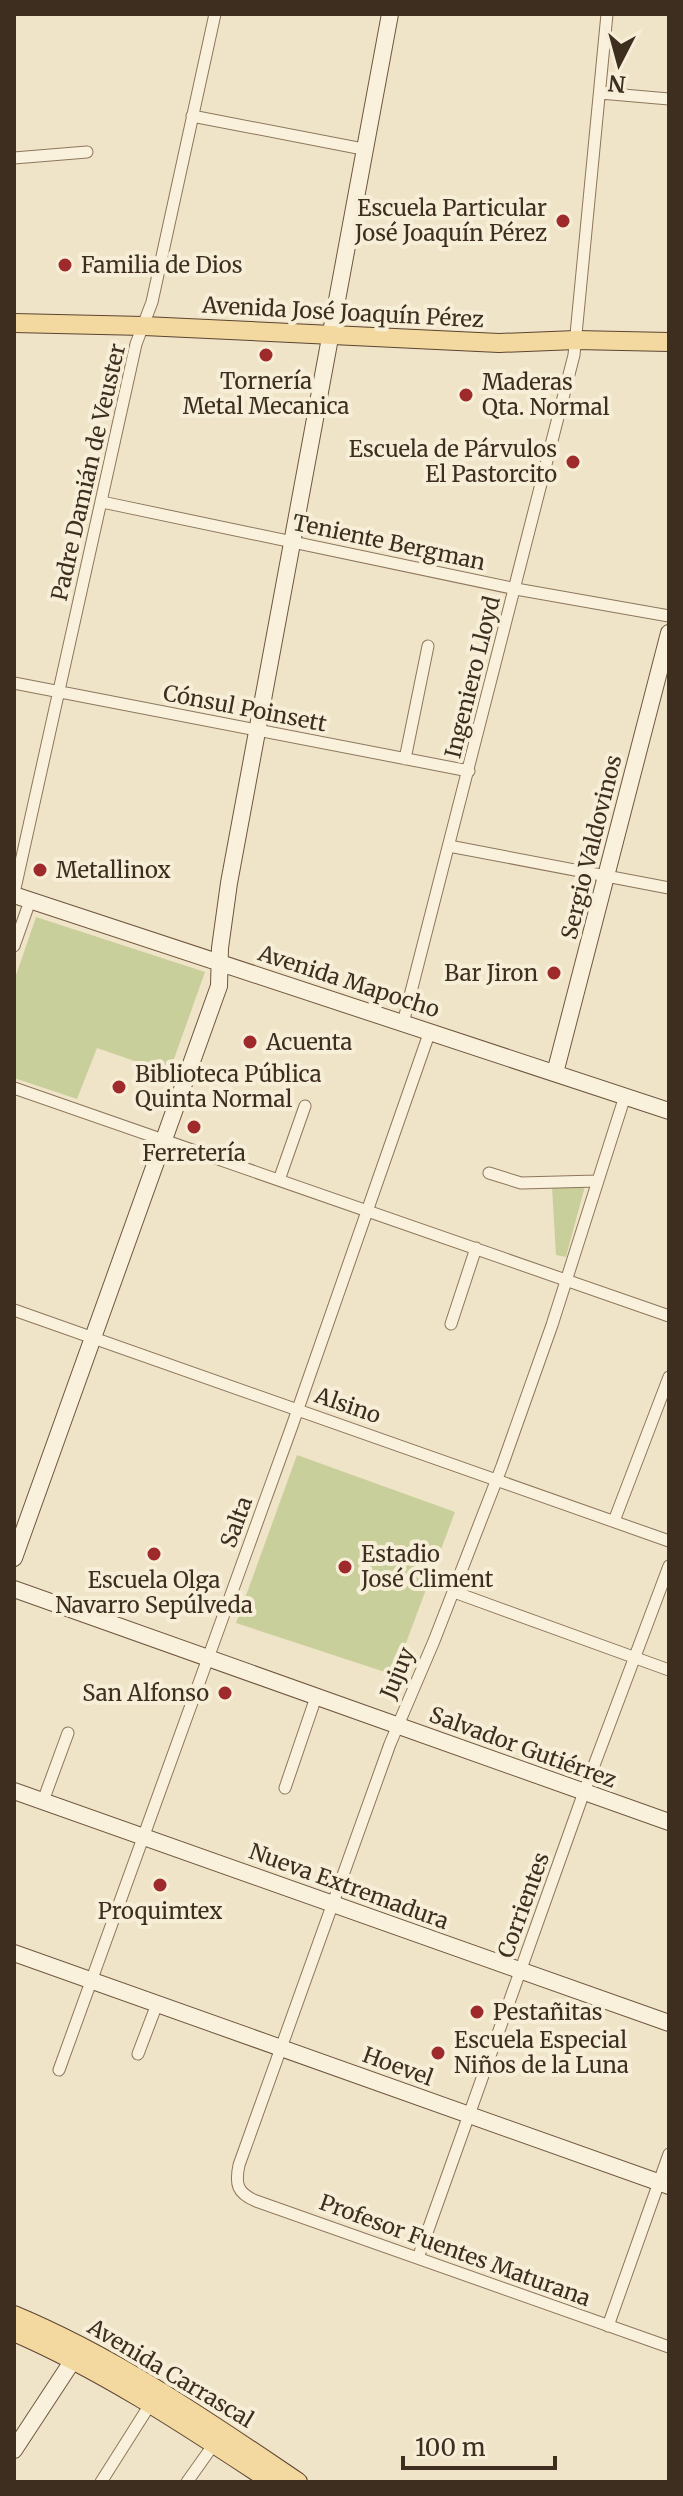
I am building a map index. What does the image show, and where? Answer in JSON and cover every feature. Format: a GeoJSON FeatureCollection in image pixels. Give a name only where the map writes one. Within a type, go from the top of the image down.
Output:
{"type":"FeatureCollection","features":[{"type":"Feature","properties":{"kind":"main road"},"geometry":{"type":"LineString","coordinates":[[14,1558],[220,980],[229,883],[390,14]]}},
{"type":"Feature","properties":{"kind":"main road","name":"Avenida José Joaquín Pérez"},"geometry":{"type":"LineString","coordinates":[[14,323],[499,343],[576,340],[669,342]]}},
{"type":"Feature","properties":{"kind":"main road","name":"Sergio Valdovinos"},"geometry":{"type":"LineString","coordinates":[[555,1073],[669,633]]}},
{"type":"Feature","properties":{"kind":"main road","name":"Avenida Mapocho"},"geometry":{"type":"LineString","coordinates":[[19,896],[669,1111]]}},
{"type":"Feature","properties":{"kind":"main road","name":"Salvador Gutiérrez"},"geometry":{"type":"LineString","coordinates":[[14,1589],[669,1822]]}},
{"type":"Feature","properties":{"kind":"main road","name":"Nueva Extremadura"},"geometry":{"type":"LineString","coordinates":[[14,1791],[669,2023]]}},
{"type":"Feature","properties":{"kind":"main road","name":"Hoevel"},"geometry":{"type":"LineString","coordinates":[[14,1953],[664,2184]]}},
{"type":"Feature","properties":{"kind":"main road","name":"Avenida Carrascal"},"geometry":{"type":"LineString","coordinates":[[14,2315],[78,2352],[193,2410],[298,2482]]}},
{"type":"Feature","properties":{"kind":"main road","name":"Avenida Carrascal"},"geometry":{"type":"LineString","coordinates":[[14,2332],[78,2352],[272,2482]]}},
{"type":"Feature","properties":{"kind":"main road"},"geometry":{"type":"LineString","coordinates":[[14,2450],[78,2352]]}},
{"type":"Feature","properties":{"kind":"street","name":"Padre Damián de Veuster"},"geometry":{"type":"LineString","coordinates":[[14,946],[19,896],[59,692],[136,344],[152,302],[215,14]]}},
{"type":"Feature","properties":{"kind":"street","name":"Ingeniero Lloyd"},"geometry":{"type":"LineString","coordinates":[[403,1023],[572,366],[607,14]]}},
{"type":"Feature","properties":{"kind":"street"},"geometry":{"type":"LineString","coordinates":[[600,93],[669,99]]}},
{"type":"Feature","properties":{"kind":"street"},"geometry":{"type":"LineString","coordinates":[[192,116],[363,149]]}},
{"type":"Feature","properties":{"kind":"street"},"geometry":{"type":"LineString","coordinates":[[14,158],[87,152]]}},
{"type":"Feature","properties":{"kind":"street","name":"Teniente Bergman"},"geometry":{"type":"LineString","coordinates":[[102,502],[516,589],[669,616]]}},
{"type":"Feature","properties":{"kind":"street"},"geometry":{"type":"LineString","coordinates":[[405,759],[428,646]]}},
{"type":"Feature","properties":{"kind":"street","name":"Cónsul Poinsett"},"geometry":{"type":"LineString","coordinates":[[14,683],[469,771]]}},
{"type":"Feature","properties":{"kind":"street"},"geometry":{"type":"LineString","coordinates":[[449,846],[669,888]]}},
{"type":"Feature","properties":{"kind":"street","name":"Salta"},"geometry":{"type":"LineString","coordinates":[[59,2070],[298,1409],[430,1031]]}},
{"type":"Feature","properties":{"kind":"street"},"geometry":{"type":"LineString","coordinates":[[14,1088],[669,1316]]}},
{"type":"Feature","properties":{"kind":"street","name":"Jujuy"},"geometry":{"type":"LineString","coordinates":[[236,2180],[332,1904],[398,1726],[454,1592],[552,1325],[625,1096]]}},
{"type":"Feature","properties":{"kind":"street"},"geometry":{"type":"LineString","coordinates":[[279,1180],[305,1106]]}},
{"type":"Feature","properties":{"kind":"street"},"geometry":{"type":"LineString","coordinates":[[489,1173],[521,1183],[597,1181]]}},
{"type":"Feature","properties":{"kind":"street"},"geometry":{"type":"LineString","coordinates":[[451,1324],[476,1248]]}},
{"type":"Feature","properties":{"kind":"street","name":"Alsino"},"geometry":{"type":"LineString","coordinates":[[14,1310],[669,1541]]}},
{"type":"Feature","properties":{"kind":"street"},"geometry":{"type":"LineString","coordinates":[[614,1521],[669,1377]]}},
{"type":"Feature","properties":{"kind":"street","name":"Corrientes"},"geometry":{"type":"LineString","coordinates":[[418,2258],[584,1792],[669,1566]]}},
{"type":"Feature","properties":{"kind":"street"},"geometry":{"type":"LineString","coordinates":[[454,1592],[669,1670]]}},
{"type":"Feature","properties":{"kind":"street"},"geometry":{"type":"LineString","coordinates":[[285,1788],[316,1697]]}},
{"type":"Feature","properties":{"kind":"street"},"geometry":{"type":"LineString","coordinates":[[43,1801],[68,1733]]}},
{"type":"Feature","properties":{"kind":"street"},"geometry":{"type":"LineString","coordinates":[[138,2054],[157,2004]]}},
{"type":"Feature","properties":{"kind":"street"},"geometry":{"type":"LineString","coordinates":[[608,2326],[664,2184],[669,2154]]}},
{"type":"Feature","properties":{"kind":"street","name":"Profesor Fuentes Maturana"},"geometry":{"type":"LineString","coordinates":[[236,2180],[239,2190],[256,2201],[669,2347]]}},
{"type":"Feature","properties":{"kind":"street"},"geometry":{"type":"LineString","coordinates":[[101,2482],[151,2403]]}},
{"type":"Feature","properties":{"kind":"street"},"geometry":{"type":"LineString","coordinates":[[187,2482],[214,2444]]}},
{"type":"Feature","properties":{"kind":"green space"},"geometry":{"type":"Polygon","coordinates":[[[36,917],[205,972],[169,1073],[97,1048],[77,1099],[14,1078],[14,981],[36,917]]]}},
{"type":"Feature","properties":{"kind":"green space"},"geometry":{"type":"Polygon","coordinates":[[[585,1186],[566,1257],[556,1255],[552,1187],[585,1186]]]}},
{"type":"Feature","properties":{"kind":"green space","name":"Estadio José Climent"},"geometry":{"type":"Polygon","coordinates":[[[297,1455],[455,1512],[394,1675],[236,1623],[297,1455]]]}},
{"type":"Feature","properties":{"kind":"place","name":"Escuela Particular José Joaquín Pérez"},"geometry":{"type":"Point","coordinates":[563,221]}},
{"type":"Feature","properties":{"kind":"place","name":"Familia de Dios"},"geometry":{"type":"Point","coordinates":[65,265]}},
{"type":"Feature","properties":{"kind":"place","name":"Tornería Metal Mecanica"},"geometry":{"type":"Point","coordinates":[266,355]}},
{"type":"Feature","properties":{"kind":"place","name":"Maderas Qta. Normal"},"geometry":{"type":"Point","coordinates":[466,395]}},
{"type":"Feature","properties":{"kind":"place","name":"Escuela de Párvulos El Pastorcito"},"geometry":{"type":"Point","coordinates":[573,462]}},
{"type":"Feature","properties":{"kind":"place","name":"Metallinox"},"geometry":{"type":"Point","coordinates":[40,870]}},
{"type":"Feature","properties":{"kind":"place","name":"Bar Jiron"},"geometry":{"type":"Point","coordinates":[554,973]}},
{"type":"Feature","properties":{"kind":"place","name":"Acuenta"},"geometry":{"type":"Point","coordinates":[250,1042]}},
{"type":"Feature","properties":{"kind":"place","name":"Biblioteca Pública Quinta Normal"},"geometry":{"type":"Point","coordinates":[119,1087]}},
{"type":"Feature","properties":{"kind":"place","name":"Ferretería"},"geometry":{"type":"Point","coordinates":[194,1127]}},
{"type":"Feature","properties":{"kind":"place","name":"Escuela Olga Navarro Sepúlveda"},"geometry":{"type":"Point","coordinates":[154,1554]}},
{"type":"Feature","properties":{"kind":"place","name":"Estadio José Climent"},"geometry":{"type":"Point","coordinates":[345,1567]}},
{"type":"Feature","properties":{"kind":"place","name":"San Alfonso"},"geometry":{"type":"Point","coordinates":[225,1693]}},
{"type":"Feature","properties":{"kind":"place","name":"Proquimtex"},"geometry":{"type":"Point","coordinates":[160,1885]}},
{"type":"Feature","properties":{"kind":"place","name":"Pestañitas"},"geometry":{"type":"Point","coordinates":[477,2012]}},
{"type":"Feature","properties":{"kind":"place","name":"Escuela Especial Niños de la Luna"},"geometry":{"type":"Point","coordinates":[438,2053]}}]}
